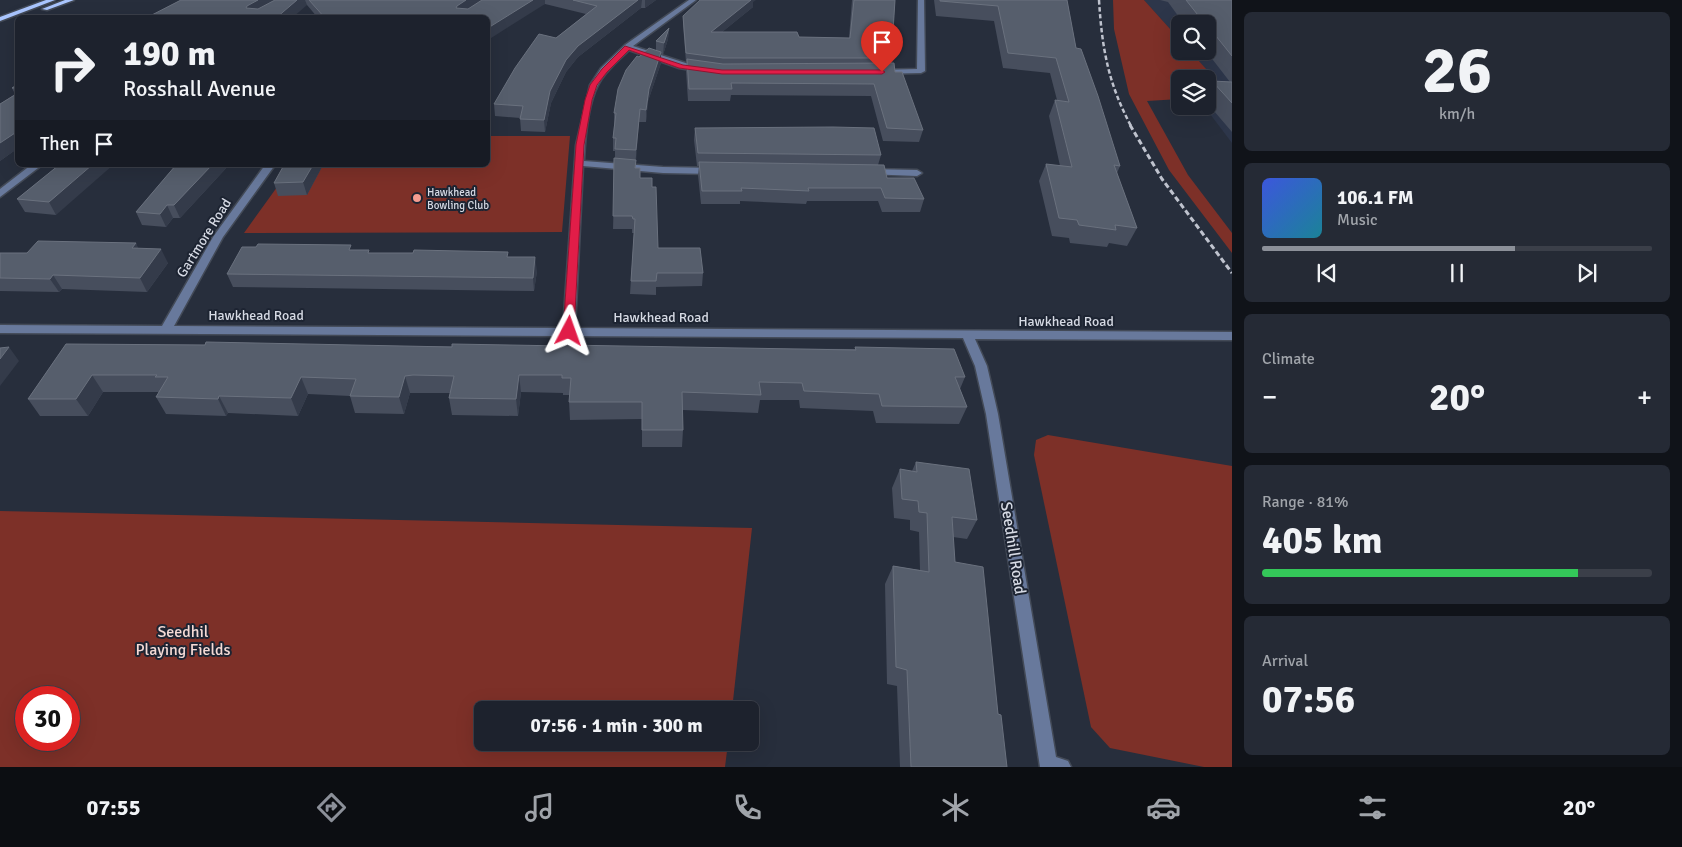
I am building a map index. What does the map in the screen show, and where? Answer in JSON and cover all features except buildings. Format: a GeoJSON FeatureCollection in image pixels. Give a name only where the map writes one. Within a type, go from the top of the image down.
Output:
{"type":"FeatureCollection","features":[{"type":"Feature","properties":{"kind":"main road"},"geometry":{"type":"LineString","coordinates":[[0,19],[52,0]]}},
{"type":"Feature","properties":{"kind":"main road"},"geometry":{"type":"LineString","coordinates":[[32,15],[71,0]]}},
{"type":"Feature","properties":{"kind":"main road"},"geometry":{"type":"LineString","coordinates":[[0,27],[15,21]]}},
{"type":"Feature","properties":{"kind":"street"},"geometry":{"type":"LineString","coordinates":[[569,331],[580,145],[594,85],[604,70],[628,47],[693,0]]}},
{"type":"Feature","properties":{"kind":"street"},"geometry":{"type":"LineString","coordinates":[[872,72],[921,72],[921,0]]}},
{"type":"Feature","properties":{"kind":"street"},"geometry":{"type":"LineString","coordinates":[[628,47],[682,66],[713,71]]}},
{"type":"Feature","properties":{"kind":"street"},"geometry":{"type":"LineString","coordinates":[[579,163],[663,170],[721,171]]}},
{"type":"Feature","properties":{"kind":"street"},"geometry":{"type":"LineString","coordinates":[[0,194],[34,167]]}},
{"type":"Feature","properties":{"kind":"street","name":"Gartmore Road"},"geometry":{"type":"LineString","coordinates":[[166,329],[218,237],[269,167]]}},
{"type":"Feature","properties":{"kind":"street"},"geometry":{"type":"LineString","coordinates":[[858,172],[917,173]]}},
{"type":"Feature","properties":{"kind":"street","name":"Hawkhead Road"},"geometry":{"type":"LineString","coordinates":[[0,329],[1232,336]]}},
{"type":"Feature","properties":{"kind":"street","name":"Seedhill Road"},"geometry":{"type":"LineString","coordinates":[[968,334],[981,366],[992,414],[1053,766]]}},
{"type":"Feature","properties":{"kind":"shaded area"},"geometry":{"type":"Polygon","coordinates":[[[1144,0],[1232,0],[1232,143],[1211,115],[1216,115],[1216,98],[1231,98],[1216,81],[1216,70],[1207,70],[1198,60],[1216,60],[1216,15],[1171,15],[1171,30],[1144,0]]]}},
{"type":"Feature","properties":{"kind":"green space"},"geometry":{"type":"Polygon","coordinates":[[[1113,0],[1144,0],[1171,30],[1171,60],[1198,60],[1207,70],[1171,70],[1171,100],[1147,101],[1188,175],[1232,233],[1232,253],[1169,170],[1129,94],[1114,29],[1113,0]]]}},
{"type":"Feature","properties":{"kind":"green space"},"geometry":{"type":"Polygon","coordinates":[[[1216,80],[1232,98],[1216,98],[1216,80]]]}},
{"type":"Feature","properties":{"kind":"green space","name":"Hawkhead Bowling Club"},"geometry":{"type":"Polygon","coordinates":[[[490,136],[570,136],[562,232],[244,233],[292,167],[490,167],[490,136]]]}},
{"type":"Feature","properties":{"kind":"green space"},"geometry":{"type":"Polygon","coordinates":[[[1048,435],[1232,466],[1232,767],[1204,767],[1110,748],[1091,727],[1034,455],[1036,440],[1048,435]]]}},
{"type":"Feature","properties":{"kind":"green space","name":"Seedhil Playing Fields"},"geometry":{"type":"Polygon","coordinates":[[[0,511],[752,528],[733,701],[474,701],[474,751],[727,751],[725,767],[0,767],[0,511]]]}},
{"type":"Feature","properties":{"kind":"railway"},"geometry":{"type":"LineString","coordinates":[[1099,0],[1104,50],[1117,95],[1131,126]]}},
{"type":"Feature","properties":{"kind":"railway"},"geometry":{"type":"LineString","coordinates":[[1130,125],[1162,179],[1232,273]]}},
{"type":"Feature","properties":{"kind":"place","name":"Hawkhead Bowling Club"},"geometry":{"type":"Point","coordinates":[417,198]}},
{"type":"Feature","properties":{"kind":"route"},"geometry":{"type":"LineString","coordinates":[[569,331],[580,145],[589,100],[594,85],[604,70],[628,47],[682,66],[722,72],[882,72]]}}]}
